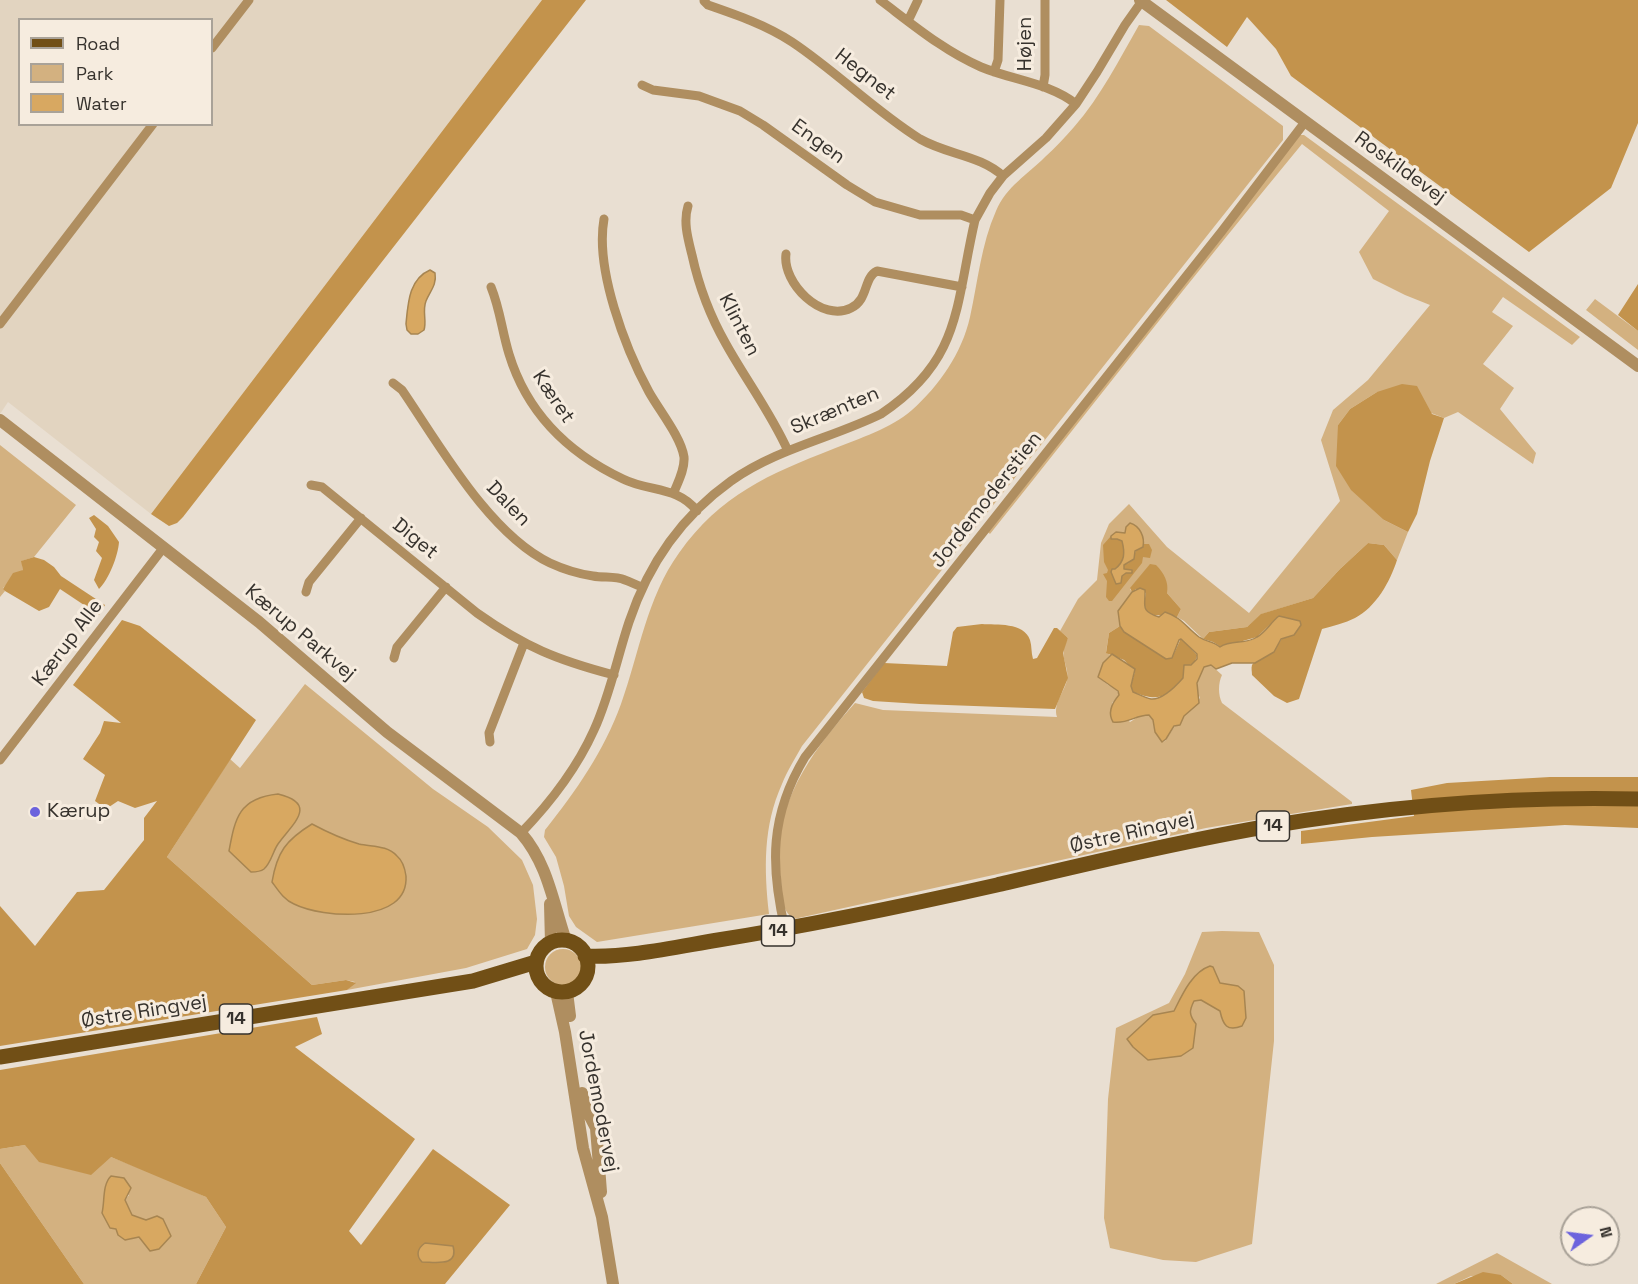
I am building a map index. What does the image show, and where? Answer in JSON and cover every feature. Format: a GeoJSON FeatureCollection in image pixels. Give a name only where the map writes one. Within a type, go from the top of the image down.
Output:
{"type":"FeatureCollection","features":[{"type":"Feature","properties":{"kind":"main road","name":"Østre Ringvej"},"geometry":{"type":"LineString","coordinates":[[586,963],[785,929],[937,899],[1198,839],[1316,819],[1425,806],[1495,801],[1638,799]]}},
{"type":"Feature","properties":{"kind":"main road"},"geometry":{"type":"LineString","coordinates":[[558,942],[577,946],[586,963],[580,985],[561,992],[546,987],[539,978],[536,962],[541,951],[558,942]]}},
{"type":"Feature","properties":{"kind":"main road","name":"Østre Ringvej"},"geometry":{"type":"LineString","coordinates":[[472,981],[536,962]]}},
{"type":"Feature","properties":{"kind":"main road","name":"Østre Ringvej"},"geometry":{"type":"LineString","coordinates":[[0,1057],[472,981],[539,978]]}},
{"type":"Feature","properties":{"kind":"street"},"geometry":{"type":"LineString","coordinates":[[213,47],[249,0]]}},
{"type":"Feature","properties":{"kind":"street","name":"Højen"},"geometry":{"type":"LineString","coordinates":[[880,0],[946,49],[994,72],[1064,94],[1076,104]]}},
{"type":"Feature","properties":{"kind":"street"},"geometry":{"type":"LineString","coordinates":[[908,21],[918,0]]}},
{"type":"Feature","properties":{"kind":"street","name":"Højen"},"geometry":{"type":"LineString","coordinates":[[994,72],[998,60],[1000,0]]}},
{"type":"Feature","properties":{"kind":"street","name":"Højen"},"geometry":{"type":"LineString","coordinates":[[1043,87],[1045,0]]}},
{"type":"Feature","properties":{"kind":"street","name":"Skrænten"},"geometry":{"type":"LineString","coordinates":[[521,833],[544,809],[571,774],[594,729],[642,587],[663,549],[697,511],[718,492],[749,470],[788,451],[881,414],[917,386],[936,362],[951,333],[975,220],[990,193],[1003,176],[1046,138],[1076,104],[1141,1]]}},
{"type":"Feature","properties":{"kind":"street","name":"Roskildevej"},"geometry":{"type":"LineString","coordinates":[[1141,1],[1638,366]]}},
{"type":"Feature","properties":{"kind":"street","name":"Hegnet"},"geometry":{"type":"LineString","coordinates":[[704,2],[757,23],[792,42],[888,117],[923,140],[945,151],[988,164],[1003,176]]}},
{"type":"Feature","properties":{"kind":"street","name":"Engen"},"geometry":{"type":"LineString","coordinates":[[642,85],[652,90],[699,96],[740,111],[875,202],[920,215],[961,215],[975,220]]}},
{"type":"Feature","properties":{"kind":"street","name":"Jordemoderstien"},"geometry":{"type":"LineString","coordinates":[[785,929],[775,876],[776,838],[784,799],[805,758],[1222,231],[1305,122]]}},
{"type":"Feature","properties":{"kind":"street"},"geometry":{"type":"LineString","coordinates":[[0,324],[151,126]]}},
{"type":"Feature","properties":{"kind":"street","name":"Klinten"},"geometry":{"type":"LineString","coordinates":[[688,206],[685,216],[689,243],[704,299],[727,345],[769,412],[788,451]]}},
{"type":"Feature","properties":{"kind":"street"},"geometry":{"type":"LineString","coordinates":[[604,219],[602,233],[604,255],[620,325],[639,372],[684,456],[683,469],[674,492],[682,496],[697,511]]}},
{"type":"Feature","properties":{"kind":"street"},"geometry":{"type":"LineString","coordinates":[[786,254],[786,268],[798,289],[815,304],[831,310],[845,310],[856,305],[866,293],[870,277],[877,271],[962,287]]}},
{"type":"Feature","properties":{"kind":"street","name":"Kæret"},"geometry":{"type":"LineString","coordinates":[[491,287],[509,355],[519,380],[543,421],[572,449],[602,468],[642,487],[674,492]]}},
{"type":"Feature","properties":{"kind":"street","name":"Dalen"},"geometry":{"type":"LineString","coordinates":[[393,383],[402,390],[465,484],[486,510],[522,544],[549,562],[570,570],[594,576],[624,579],[642,587]]}},
{"type":"Feature","properties":{"kind":"street","name":"Kærup Parkvej"},"geometry":{"type":"LineString","coordinates":[[2,421],[259,622],[387,732],[521,833],[539,858],[549,885],[558,942]]}},
{"type":"Feature","properties":{"kind":"street","name":"Diget"},"geometry":{"type":"LineString","coordinates":[[311,485],[322,487],[477,613],[524,643],[558,659],[614,675]]}},
{"type":"Feature","properties":{"kind":"street"},"geometry":{"type":"LineString","coordinates":[[306,592],[309,582],[361,518]]}},
{"type":"Feature","properties":{"kind":"street","name":"Kærup Alle"},"geometry":{"type":"LineString","coordinates":[[0,760],[164,547]]}},
{"type":"Feature","properties":{"kind":"street"},"geometry":{"type":"LineString","coordinates":[[394,658],[397,647],[446,587]]}},
{"type":"Feature","properties":{"kind":"street"},"geometry":{"type":"LineString","coordinates":[[490,742],[489,733],[524,643]]}},
{"type":"Feature","properties":{"kind":"street","name":"Jordemodervej"},"geometry":{"type":"LineString","coordinates":[[561,992],[583,1148],[602,1217],[613,1284]]}},
{"type":"Feature","properties":{"kind":"shaded area"},"geometry":{"type":"Polygon","coordinates":[[[0,0],[542,0],[151,514],[8,402],[0,414],[0,0]]]}},
{"type":"Feature","properties":{"kind":"shaded area"},"geometry":{"type":"Polygon","coordinates":[[[542,0],[586,0],[183,517],[177,523],[169,526],[151,514],[542,0]]]}},
{"type":"Feature","properties":{"kind":"shaded area"},"geometry":{"type":"Polygon","coordinates":[[[1166,0],[1638,0],[1638,123],[1611,188],[1529,252],[1291,76],[1276,49],[1247,17],[1227,47],[1166,0]]]}},
{"type":"Feature","properties":{"kind":"shaded area"},"geometry":{"type":"Polygon","coordinates":[[[1638,284],[1638,331],[1618,315],[1638,284]]]}},
{"type":"Feature","properties":{"kind":"shaded area"},"geometry":{"type":"Polygon","coordinates":[[[1402,384],[1417,386],[1432,414],[1444,418],[1430,461],[1417,514],[1408,532],[1384,520],[1351,490],[1336,466],[1338,425],[1350,409],[1377,392],[1402,384]]]}},
{"type":"Feature","properties":{"kind":"shaded area"},"geometry":{"type":"Polygon","coordinates":[[[94,515],[108,526],[119,542],[112,567],[99,589],[94,580],[102,558],[96,551],[99,542],[94,537],[96,529],[89,518],[94,515]]]}},
{"type":"Feature","properties":{"kind":"shaded area"},"geometry":{"type":"Polygon","coordinates":[[[1111,536],[1112,539],[1122,541],[1123,557],[1115,569],[1122,576],[1132,573],[1132,570],[1124,569],[1124,565],[1129,563],[1138,548],[1149,544],[1152,550],[1150,558],[1143,557],[1142,563],[1112,601],[1109,601],[1106,597],[1107,581],[1103,574],[1108,570],[1104,562],[1103,545],[1111,536]]]}},
{"type":"Feature","properties":{"kind":"shaded area"},"geometry":{"type":"Polygon","coordinates":[[[1368,543],[1384,545],[1397,560],[1390,577],[1376,601],[1363,613],[1322,629],[1299,699],[1287,703],[1274,696],[1252,675],[1252,665],[1275,647],[1282,638],[1288,637],[1300,621],[1279,616],[1257,637],[1221,647],[1203,639],[1209,632],[1247,627],[1261,614],[1313,598],[1368,543]]]}},
{"type":"Feature","properties":{"kind":"shaded area"},"geometry":{"type":"Polygon","coordinates":[[[34,557],[44,560],[61,576],[105,605],[99,615],[60,589],[49,607],[39,611],[5,591],[3,589],[13,573],[23,570],[21,561],[34,557]]]}},
{"type":"Feature","properties":{"kind":"shaded area"},"geometry":{"type":"Polygon","coordinates":[[[1150,564],[1156,565],[1164,574],[1167,581],[1167,593],[1181,609],[1177,617],[1148,612],[1145,608],[1146,593],[1136,589],[1132,592],[1130,588],[1150,564]]]}},
{"type":"Feature","properties":{"kind":"shaded area"},"geometry":{"type":"Polygon","coordinates":[[[122,620],[140,626],[256,720],[167,857],[312,985],[346,980],[356,983],[347,990],[0,1046],[0,906],[35,946],[77,892],[104,890],[144,840],[144,818],[157,801],[135,808],[118,801],[106,809],[95,801],[105,775],[83,759],[100,733],[104,721],[121,723],[73,685],[122,620]]]}},
{"type":"Feature","properties":{"kind":"shaded area"},"geometry":{"type":"Polygon","coordinates":[[[982,624],[1016,627],[1022,630],[1030,640],[1033,659],[1037,658],[1054,628],[1068,638],[1063,653],[1068,678],[1055,709],[920,704],[873,701],[864,698],[862,692],[884,663],[947,666],[953,632],[957,627],[982,624]]]}},
{"type":"Feature","properties":{"kind":"shaded area"},"geometry":{"type":"Polygon","coordinates":[[[1120,626],[1124,632],[1172,658],[1181,638],[1197,655],[1196,658],[1192,664],[1183,668],[1183,679],[1166,694],[1149,697],[1133,692],[1131,686],[1135,671],[1124,660],[1106,653],[1109,633],[1120,626]]]}},
{"type":"Feature","properties":{"kind":"shaded area"},"geometry":{"type":"Polygon","coordinates":[[[1550,777],[1638,777],[1638,828],[1565,825],[1372,837],[1301,844],[1301,831],[1414,816],[1411,790],[1447,783],[1550,777]]]}},
{"type":"Feature","properties":{"kind":"shaded area"},"geometry":{"type":"Polygon","coordinates":[[[317,1017],[322,1034],[295,1047],[415,1139],[349,1231],[361,1245],[433,1149],[510,1205],[445,1284],[196,1284],[226,1227],[206,1197],[111,1157],[91,1175],[39,1162],[25,1145],[0,1149],[0,1070],[317,1017]]]}},
{"type":"Feature","properties":{"kind":"shaded area"},"geometry":{"type":"Polygon","coordinates":[[[0,1163],[84,1284],[0,1284],[0,1163]]]}},
{"type":"Feature","properties":{"kind":"shaded area"},"geometry":{"type":"Polygon","coordinates":[[[1483,1272],[1501,1275],[1513,1284],[1454,1284],[1483,1272]]]}},
{"type":"Feature","properties":{"kind":"green space"},"geometry":{"type":"Polygon","coordinates":[[[1139,25],[1149,26],[1283,126],[1283,140],[802,746],[784,779],[771,816],[766,848],[769,914],[597,942],[576,927],[569,916],[556,857],[544,837],[545,830],[578,785],[606,738],[621,704],[651,607],[668,570],[679,553],[711,516],[747,489],[788,468],[894,423],[922,401],[940,380],[961,343],[970,317],[987,237],[1000,202],[1011,188],[1056,146],[1084,115],[1109,78],[1139,25]]]}},
{"type":"Feature","properties":{"kind":"green space"},"geometry":{"type":"Polygon","coordinates":[[[1300,135],[1304,135],[1580,337],[1572,345],[1503,297],[1492,312],[1513,326],[1483,364],[1514,388],[1500,409],[1536,453],[1533,464],[1458,412],[1444,418],[1377,392],[1350,409],[1338,425],[1384,520],[1408,532],[1397,560],[1384,545],[1368,543],[1313,598],[1262,614],[1247,627],[1209,632],[1203,639],[1177,617],[1181,609],[1167,593],[1150,565],[1130,589],[1132,592],[1118,611],[1120,626],[1109,633],[1106,652],[1110,655],[1103,663],[1098,677],[1116,688],[1119,695],[1112,703],[1130,722],[1141,715],[1149,715],[1153,720],[1155,732],[1162,742],[1165,741],[1200,698],[1197,690],[1199,678],[1204,667],[1211,665],[1222,675],[1219,689],[1222,703],[1352,804],[1206,828],[794,919],[783,902],[778,860],[780,831],[793,791],[814,753],[855,703],[883,710],[1057,717],[1056,707],[1067,680],[1064,650],[1068,638],[1060,631],[1078,599],[1097,580],[1101,543],[1109,524],[1129,504],[1167,547],[1249,613],[1340,501],[1321,440],[1333,410],[1368,380],[1430,305],[1373,279],[1359,252],[1389,211],[1302,144],[990,534],[988,532],[1300,135]]]}},
{"type":"Feature","properties":{"kind":"green space"},"geometry":{"type":"Polygon","coordinates":[[[1595,299],[1638,331],[1638,350],[1586,310],[1595,299]]]}},
{"type":"Feature","properties":{"kind":"green space"},"geometry":{"type":"Polygon","coordinates":[[[0,445],[76,505],[34,557],[22,561],[23,570],[3,588],[5,591],[0,597],[0,445]]]}},
{"type":"Feature","properties":{"kind":"green space"},"geometry":{"type":"Polygon","coordinates":[[[305,684],[433,789],[488,827],[522,860],[533,885],[537,919],[535,935],[527,949],[466,968],[347,990],[355,982],[346,980],[312,985],[167,857],[230,759],[240,768],[305,684]]]}},
{"type":"Feature","properties":{"kind":"green space"},"geometry":{"type":"Polygon","coordinates":[[[1202,932],[1259,932],[1274,965],[1274,1041],[1252,1244],[1196,1262],[1163,1260],[1110,1248],[1104,1218],[1108,1099],[1116,1028],[1169,1003],[1185,974],[1202,932]]]}},
{"type":"Feature","properties":{"kind":"green space"},"geometry":{"type":"Polygon","coordinates":[[[563,949],[576,954],[581,967],[576,980],[563,985],[550,980],[545,967],[550,954],[563,949]]]}},
{"type":"Feature","properties":{"kind":"green space"},"geometry":{"type":"Polygon","coordinates":[[[25,1145],[111,1157],[206,1197],[226,1227],[196,1284],[84,1284],[0,1163],[0,1149],[25,1145]],[[105,1185],[106,1200],[102,1213],[116,1229],[118,1235],[139,1237],[159,1249],[171,1236],[146,1220],[132,1215],[125,1200],[129,1195],[105,1185]]]}},
{"type":"Feature","properties":{"kind":"green space"},"geometry":{"type":"Polygon","coordinates":[[[1497,1253],[1552,1284],[1513,1284],[1501,1275],[1471,1276],[1454,1284],[1436,1284],[1497,1253]]]}},
{"type":"Feature","properties":{"kind":"water"},"geometry":{"type":"Polygon","coordinates":[[[430,270],[435,273],[435,281],[425,305],[424,330],[418,334],[411,334],[406,324],[411,292],[418,279],[430,270]]]}},
{"type":"Feature","properties":{"kind":"water"},"geometry":{"type":"Polygon","coordinates":[[[1130,523],[1141,532],[1143,547],[1135,551],[1134,559],[1124,565],[1124,569],[1132,570],[1132,573],[1126,573],[1122,576],[1121,583],[1116,584],[1111,572],[1121,563],[1124,549],[1122,541],[1111,539],[1111,536],[1116,532],[1125,533],[1130,523]]]}},
{"type":"Feature","properties":{"kind":"water"},"geometry":{"type":"Polygon","coordinates":[[[1140,588],[1145,590],[1146,610],[1159,617],[1165,612],[1171,614],[1199,637],[1220,647],[1253,639],[1279,616],[1300,621],[1301,625],[1294,635],[1281,639],[1274,652],[1255,663],[1232,663],[1216,669],[1211,665],[1204,667],[1197,683],[1199,703],[1184,716],[1180,725],[1174,726],[1162,742],[1155,732],[1153,720],[1149,715],[1123,722],[1113,722],[1110,711],[1119,695],[1118,691],[1098,677],[1103,663],[1112,654],[1135,669],[1131,686],[1133,692],[1156,699],[1169,692],[1183,678],[1184,665],[1191,665],[1197,659],[1197,654],[1181,639],[1172,658],[1166,659],[1124,632],[1120,626],[1118,611],[1132,592],[1140,588]]]}},
{"type":"Feature","properties":{"kind":"water"},"geometry":{"type":"Polygon","coordinates":[[[278,794],[298,803],[299,816],[278,844],[264,869],[251,872],[229,851],[237,820],[247,805],[265,796],[278,794]]]}},
{"type":"Feature","properties":{"kind":"water"},"geometry":{"type":"Polygon","coordinates":[[[312,824],[347,840],[393,852],[401,860],[406,876],[403,892],[394,903],[362,914],[343,914],[307,909],[287,900],[272,882],[277,863],[289,841],[312,824]]]}},
{"type":"Feature","properties":{"kind":"water"},"geometry":{"type":"Polygon","coordinates":[[[1210,966],[1213,967],[1220,983],[1238,986],[1244,991],[1246,1018],[1242,1026],[1229,1028],[1224,1023],[1220,1011],[1201,1000],[1194,1001],[1190,1013],[1196,1024],[1193,1048],[1181,1056],[1148,1060],[1127,1039],[1153,1015],[1174,1011],[1193,979],[1210,966]]]}},
{"type":"Feature","properties":{"kind":"water"},"geometry":{"type":"Polygon","coordinates":[[[111,1176],[124,1178],[131,1188],[125,1200],[132,1215],[146,1220],[157,1216],[163,1219],[171,1236],[159,1249],[150,1251],[139,1237],[125,1240],[118,1235],[116,1229],[110,1228],[102,1213],[105,1188],[111,1176]]]}},
{"type":"Feature","properties":{"kind":"water"},"geometry":{"type":"Polygon","coordinates":[[[425,1243],[453,1246],[453,1257],[445,1262],[422,1262],[418,1252],[425,1243]]]}},
{"type":"Feature","properties":{"kind":"place","name":"Kærup"},"geometry":{"type":"Point","coordinates":[35,812]}}]}
